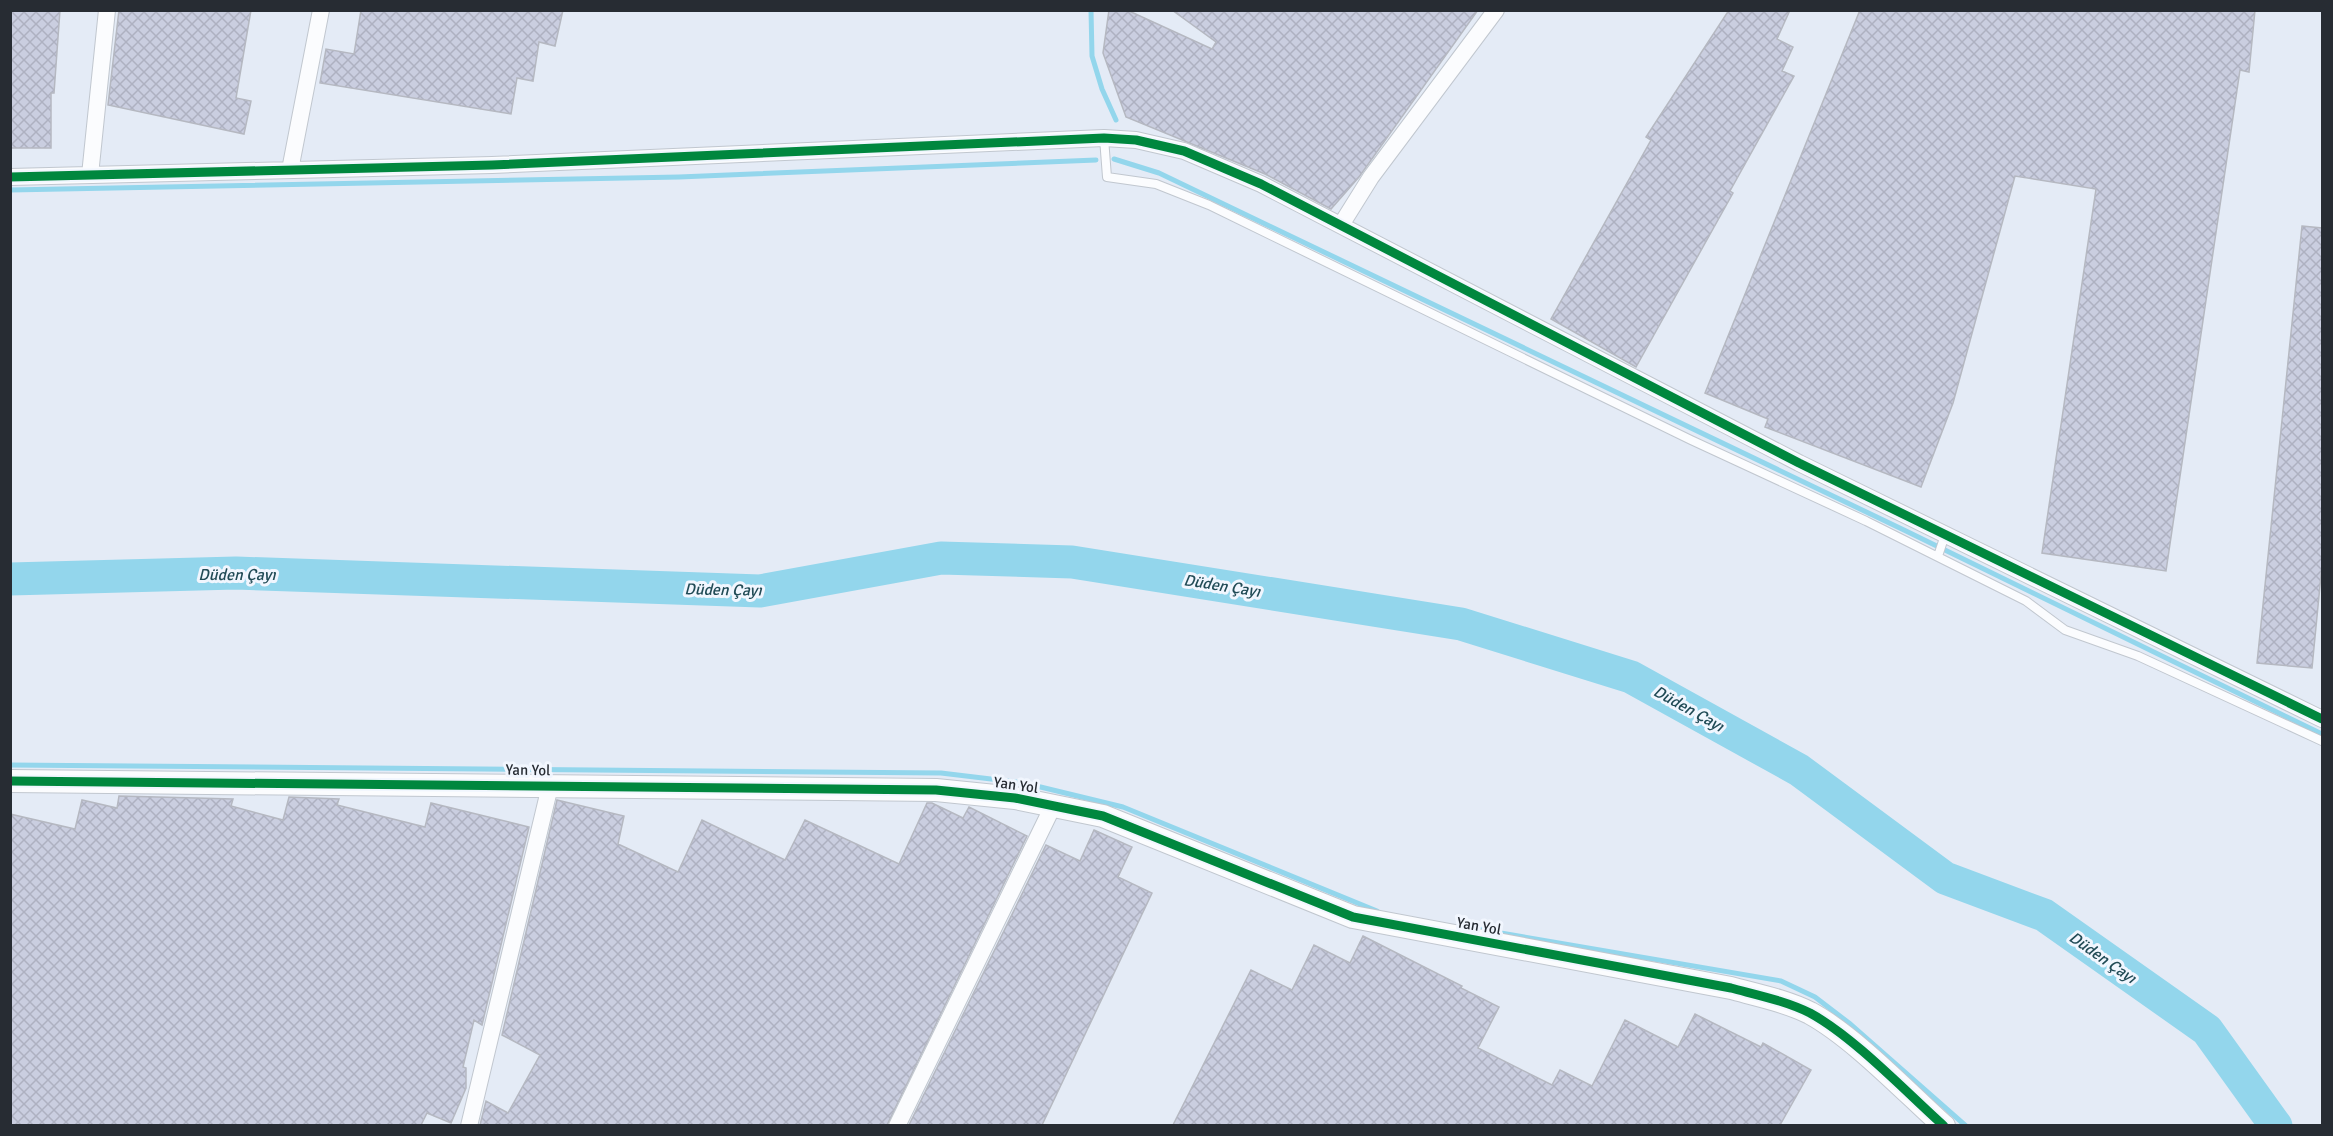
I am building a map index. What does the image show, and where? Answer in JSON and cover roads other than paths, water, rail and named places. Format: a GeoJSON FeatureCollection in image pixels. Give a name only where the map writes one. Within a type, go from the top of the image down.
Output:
{"type":"FeatureCollection","features":[{"type":"Feature","properties":{"kind":"street"},"geometry":{"type":"LineString","coordinates":[[90,175],[107,10]]}},
{"type":"Feature","properties":{"kind":"street"},"geometry":{"type":"LineString","coordinates":[[290,170],[321,10]]}},
{"type":"Feature","properties":{"kind":"street"},"geometry":{"type":"LineString","coordinates":[[1341,225],[1371,177],[1496,10]]}},
{"type":"Feature","properties":{"kind":"street"},"geometry":{"type":"LineString","coordinates":[[10,177],[504,165],[1104,138],[1136,140],[1184,151],[1261,184],[1944,538],[2322,719]]}},
{"type":"Feature","properties":{"kind":"street","name":"Yan Yol"},"geometry":{"type":"LineString","coordinates":[[10,781],[936,790],[1015,798],[1103,816],[1353,917],[1731,988],[1792,1005],[1811,1014],[1834,1030],[1944,1125]]}},
{"type":"Feature","properties":{"kind":"street"},"geometry":{"type":"LineString","coordinates":[[469,1125],[550,786]]}},
{"type":"Feature","properties":{"kind":"street"},"geometry":{"type":"LineString","coordinates":[[897,1125],[1053,806]]}},
{"type":"Feature","properties":{"kind":"lane"},"geometry":{"type":"LineString","coordinates":[[1104,138],[1107,177],[1156,184],[1209,205],[1690,440],[1938,554],[2026,601],[2065,630],[2138,656],[2322,741]]}},
{"type":"Feature","properties":{"kind":"lane"},"geometry":{"type":"LineString","coordinates":[[1938,554],[1944,538]]}},
{"type":"Feature","properties":{"kind":"waterway"},"geometry":{"type":"LineString","coordinates":[[1091,10],[1092,56],[1102,89],[1116,120]]}},
{"type":"Feature","properties":{"kind":"waterway"},"geometry":{"type":"LineString","coordinates":[[1114,159],[1159,173],[1906,531],[2322,734]]}},
{"type":"Feature","properties":{"kind":"waterway"},"geometry":{"type":"LineString","coordinates":[[10,190],[679,177],[1096,160]]}},
{"type":"Feature","properties":{"kind":"waterway","name":"Düden Çayı"},"geometry":{"type":"LineString","coordinates":[[10,579],[236,573],[760,591],[941,558],[1072,562],[1461,624],[1631,677],[1799,770],[1945,878],[2044,915],[2207,1030],[2276,1126]]}},
{"type":"Feature","properties":{"kind":"waterway"},"geometry":{"type":"LineString","coordinates":[[10,765],[941,773],[1024,783],[1123,807],[1377,911]]}},
{"type":"Feature","properties":{"kind":"waterway"},"geometry":{"type":"LineString","coordinates":[[1460,926],[1781,981],[1815,997],[1849,1023],[1966,1126]]}}]}
